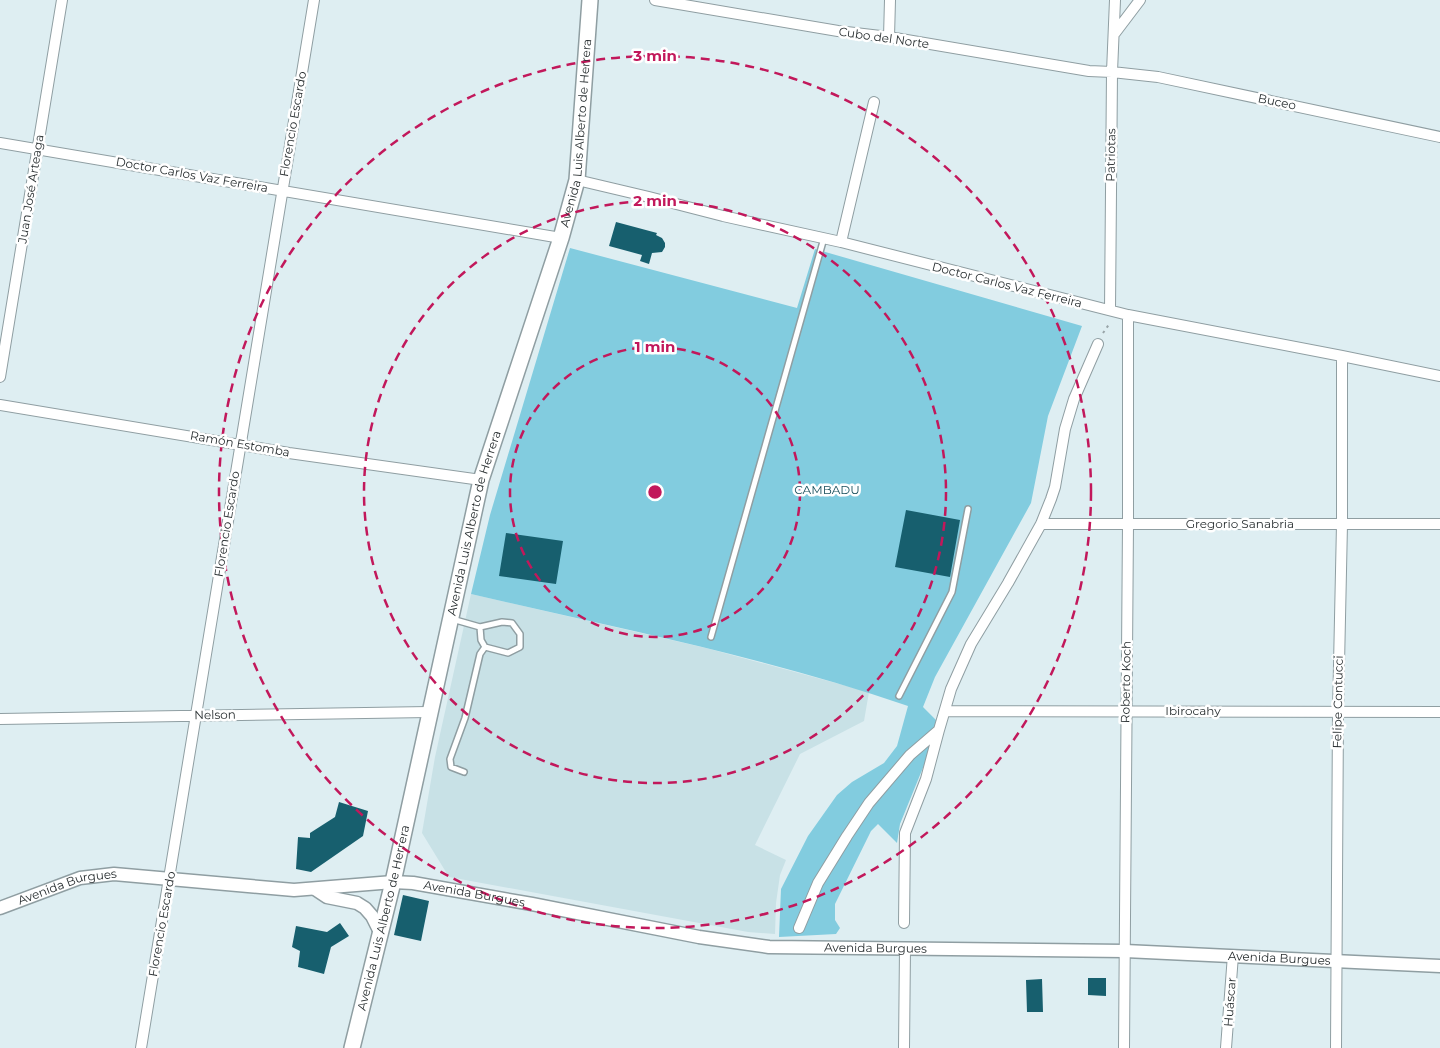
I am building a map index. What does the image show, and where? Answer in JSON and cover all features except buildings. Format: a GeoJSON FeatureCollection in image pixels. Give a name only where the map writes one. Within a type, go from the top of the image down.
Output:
{"type":"FeatureCollection","features":[{"type":"Feature","properties":{"kind":"main road","name":"Avenida Luis Alberto de Herrera"},"geometry":{"type":"LineString","coordinates":[[352,1048],[393,882],[429,712],[482,480],[561,238],[577,180],[590,0]]}},
{"type":"Feature","properties":{"kind":"street","name":"Juan José Arteaga"},"geometry":{"type":"LineString","coordinates":[[0,377],[62,0]]}},
{"type":"Feature","properties":{"kind":"street","name":"Florencio Escardo"},"geometry":{"type":"LineString","coordinates":[[141,1048],[314,0]]}},
{"type":"Feature","properties":{"kind":"street","name":"Cubo del Norte"},"geometry":{"type":"LineString","coordinates":[[655,0],[1089,71],[1112,72]]}},
{"type":"Feature","properties":{"kind":"street"},"geometry":{"type":"LineString","coordinates":[[889,37],[890,0]]}},
{"type":"Feature","properties":{"kind":"street","name":"Patriotas"},"geometry":{"type":"LineString","coordinates":[[1110,310],[1112,72],[1115,0]]}},
{"type":"Feature","properties":{"kind":"street"},"geometry":{"type":"LineString","coordinates":[[1115,33],[1140,0]]}},
{"type":"Feature","properties":{"kind":"street","name":"Buceo"},"geometry":{"type":"LineString","coordinates":[[1112,72],[1158,77],[1440,137]]}},
{"type":"Feature","properties":{"kind":"street"},"geometry":{"type":"LineString","coordinates":[[841,242],[874,102]]}},
{"type":"Feature","properties":{"kind":"street","name":"Doctor Carlos Vaz Ferreira"},"geometry":{"type":"LineString","coordinates":[[0,143],[561,238]]}},
{"type":"Feature","properties":{"kind":"street","name":"Doctor Carlos Vaz Ferreira"},"geometry":{"type":"LineString","coordinates":[[577,180],[723,216],[841,242],[1128,315],[1440,376]]}},
{"type":"Feature","properties":{"kind":"street","name":"Roberto Koch"},"geometry":{"type":"LineString","coordinates":[[1124,1048],[1128,315]]}},
{"type":"Feature","properties":{"kind":"street"},"geometry":{"type":"LineString","coordinates":[[904,923],[904,833],[926,779],[951,689],[982,623],[1008,583],[1041,524],[1055,487],[1065,429],[1074,399],[1098,344]]}},
{"type":"Feature","properties":{"kind":"street","name":"Felipe Contucci"},"geometry":{"type":"LineString","coordinates":[[1336,1048],[1342,356]]}},
{"type":"Feature","properties":{"kind":"street","name":"Ramón Estomba"},"geometry":{"type":"LineString","coordinates":[[0,405],[288,453],[482,480]]}},
{"type":"Feature","properties":{"kind":"street","name":"Gregorio Sanabria"},"geometry":{"type":"LineString","coordinates":[[1041,524],[1440,524]]}},
{"type":"Feature","properties":{"kind":"street","name":"Ibirocahy"},"geometry":{"type":"LineString","coordinates":[[945,711],[1440,712]]}},
{"type":"Feature","properties":{"kind":"street","name":"Nelson"},"geometry":{"type":"LineString","coordinates":[[0,719],[429,712]]}},
{"type":"Feature","properties":{"kind":"street"},"geometry":{"type":"LineString","coordinates":[[799,928],[818,882],[865,809],[910,755],[939,730]]}},
{"type":"Feature","properties":{"kind":"street","name":"Avenida Burgues"},"geometry":{"type":"LineString","coordinates":[[0,908],[64,883],[89,876],[114,874],[294,890],[393,882],[413,883],[550,907],[698,937],[769,947],[1125,951],[1440,966]]}},
{"type":"Feature","properties":{"kind":"street","name":"Avenida Burgues"},"geometry":{"type":"LineString","coordinates":[[315,889],[327,897],[357,903],[365,908],[380,932]]}},
{"type":"Feature","properties":{"kind":"street"},"geometry":{"type":"LineString","coordinates":[[904,949],[904,1048]]}},
{"type":"Feature","properties":{"kind":"street","name":"Huáscar"},"geometry":{"type":"LineString","coordinates":[[1226,1048],[1233,955]]}},
{"type":"Feature","properties":{"kind":"lane"},"geometry":{"type":"LineString","coordinates":[[711,637],[824,238]]}},
{"type":"Feature","properties":{"kind":"lane"},"geometry":{"type":"LineString","coordinates":[[899,696],[952,592],[968,509]]}},
{"type":"Feature","properties":{"kind":"lane"},"geometry":{"type":"LineString","coordinates":[[450,618],[480,627],[502,622],[512,623],[520,634],[520,647],[508,653],[485,648]]}},
{"type":"Feature","properties":{"kind":"lane"},"geometry":{"type":"LineString","coordinates":[[480,627],[481,640],[485,648]]}},
{"type":"Feature","properties":{"kind":"lane"},"geometry":{"type":"LineString","coordinates":[[464,772],[451,766],[450,760],[465,718],[480,654],[485,648]]}},
{"type":"Feature","properties":{"kind":"path"},"geometry":{"type":"LineString","coordinates":[[1098,344],[1107,324],[1117,318],[1128,315]]}},
{"type":"Feature","properties":{"kind":"shaded area"},"geometry":{"type":"Polygon","coordinates":[[[471,594],[706,648],[869,692],[864,721],[800,754],[755,845],[786,860],[780,875],[776,903],[775,934],[748,932],[449,877],[422,833],[435,757],[471,594]]]}},
{"type":"Feature","properties":{"kind":"green space","name":"CAMBADU"},"geometry":{"type":"Polygon","coordinates":[[[570,248],[797,308],[815,249],[1082,326],[1048,416],[1031,503],[935,677],[923,707],[936,720],[931,748],[900,824],[897,843],[878,824],[871,831],[835,904],[835,920],[840,928],[836,934],[779,937],[781,889],[808,836],[837,795],[852,782],[884,763],[897,746],[908,706],[746,658],[471,594],[490,515],[570,248]]]}}]}
